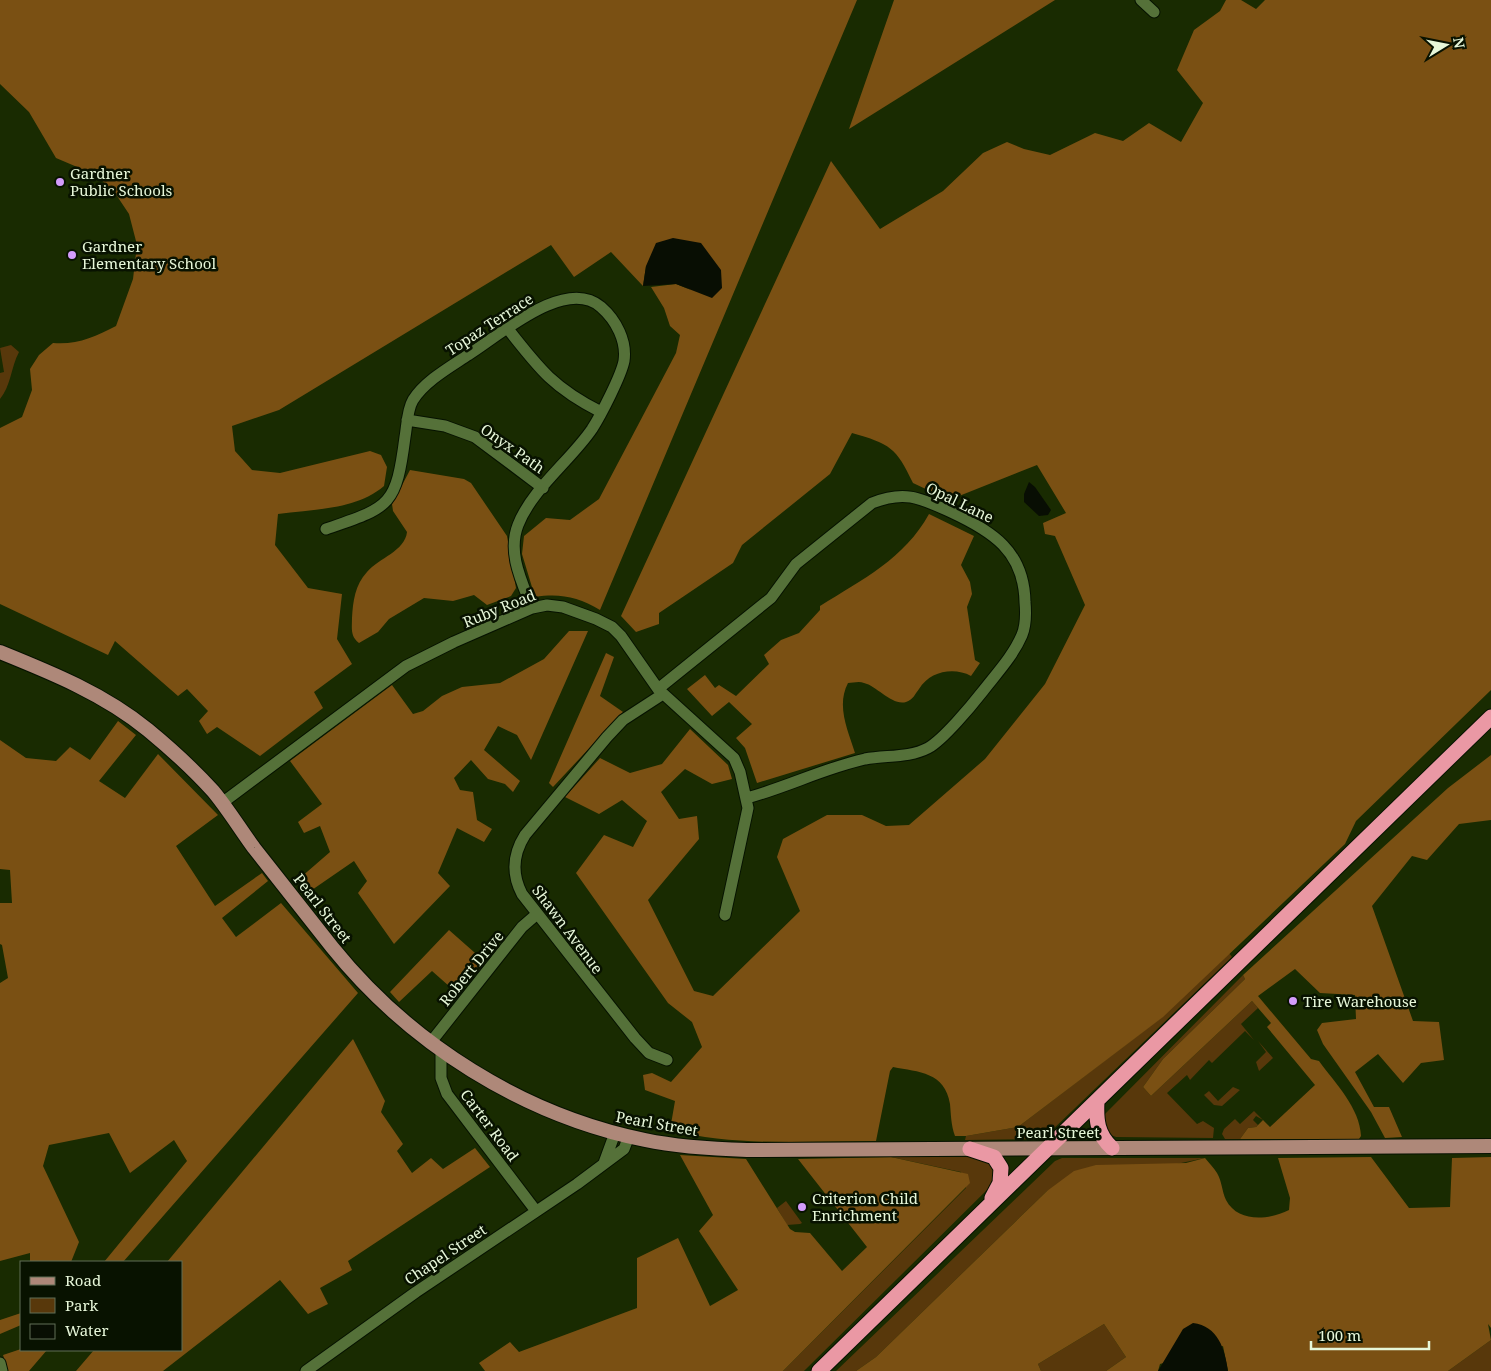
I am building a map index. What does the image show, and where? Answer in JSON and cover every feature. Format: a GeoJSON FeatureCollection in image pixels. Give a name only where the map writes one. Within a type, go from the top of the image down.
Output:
{"type":"FeatureCollection","features":[{"type":"Feature","properties":{"kind":"highway"},"geometry":{"type":"LineString","coordinates":[[819,1371],[1491,718]]}},
{"type":"Feature","properties":{"kind":"highway"},"geometry":{"type":"LineString","coordinates":[[1096,1101],[1097,1124],[1103,1138],[1112,1148]]}},
{"type":"Feature","properties":{"kind":"highway"},"geometry":{"type":"LineString","coordinates":[[970,1149],[994,1157],[1001,1168],[1000,1183],[987,1209]]}},
{"type":"Feature","properties":{"kind":"main road","name":"Pearl Street"},"geometry":{"type":"LineString","coordinates":[[0,652],[66,680],[114,705],[148,730],[181,758],[222,802],[252,845],[345,962],[392,1010],[436,1046],[482,1077],[562,1115],[629,1136],[681,1146],[747,1150],[1491,1146]]}},
{"type":"Feature","properties":{"kind":"street"},"geometry":{"type":"LineString","coordinates":[[1141,0],[1154,12]]}},
{"type":"Feature","properties":{"kind":"street","name":"Topaz Terrace"},"geometry":{"type":"LineString","coordinates":[[326,529],[369,514],[381,507],[395,490],[412,401],[427,384],[533,311],[560,299],[585,300],[600,306],[614,321],[622,337],[624,361],[592,429],[543,488],[518,525],[514,544],[518,572],[532,608]]}},
{"type":"Feature","properties":{"kind":"street"},"geometry":{"type":"LineString","coordinates":[[508,330],[554,384],[577,400],[601,412]]}},
{"type":"Feature","properties":{"kind":"street","name":"Onyx Path"},"geometry":{"type":"LineString","coordinates":[[407,420],[445,426],[475,437],[543,488]]}},
{"type":"Feature","properties":{"kind":"street","name":"Opal Lane"},"geometry":{"type":"LineString","coordinates":[[661,692],[771,598],[796,564],[872,503],[887,497],[902,495],[917,497],[992,534],[1008,549],[1023,582],[1026,617],[1022,634],[1013,653],[975,700],[930,747],[915,753],[865,759],[747,798]]}},
{"type":"Feature","properties":{"kind":"street","name":"Ruby Road"},"geometry":{"type":"LineString","coordinates":[[222,802],[406,666],[454,642],[532,608],[547,605],[569,608],[612,627],[621,636],[661,692],[734,758],[747,798],[748,817],[726,915]]}},
{"type":"Feature","properties":{"kind":"street","name":"Shawn Avenue"},"geometry":{"type":"LineString","coordinates":[[661,692],[628,717],[607,737],[520,842],[514,859],[515,877],[522,894],[537,914],[641,1046],[657,1058],[667,1060]]}},
{"type":"Feature","properties":{"kind":"street","name":"Robert Drive"},"geometry":{"type":"LineString","coordinates":[[436,1046],[522,927],[537,914]]}},
{"type":"Feature","properties":{"kind":"street","name":"Carter Road"},"geometry":{"type":"LineString","coordinates":[[436,1046],[441,1078],[447,1094],[536,1211]]}},
{"type":"Feature","properties":{"kind":"street"},"geometry":{"type":"LineString","coordinates":[[603,1164],[608,1156],[615,1132]]}},
{"type":"Feature","properties":{"kind":"street","name":"Chapel Street"},"geometry":{"type":"LineString","coordinates":[[306,1371],[624,1149],[629,1136]]}},
{"type":"Feature","properties":{"kind":"street"},"geometry":{"type":"LineString","coordinates":[[0,1363],[2,1371]]}},
{"type":"Feature","properties":{"kind":"green space"},"geometry":{"type":"Polygon","coordinates":[[[11,345],[19,352],[4,394],[0,399],[0,373],[4,372],[0,348],[11,345]]]}},
{"type":"Feature","properties":{"kind":"green space"},"geometry":{"type":"Polygon","coordinates":[[[1229,953],[1232,957],[1047,1135],[1034,1139],[965,1140],[966,1136],[1018,1127],[1162,1017],[1229,953]]]}},
{"type":"Feature","properties":{"kind":"green space"},"geometry":{"type":"Polygon","coordinates":[[[1243,975],[1245,979],[1163,1059],[1143,1087],[1151,1096],[1252,1001],[1258,1008],[1241,1024],[1254,1040],[1245,1031],[1212,1063],[1209,1060],[1190,1080],[1187,1075],[1167,1093],[1197,1124],[1203,1121],[1214,1128],[1213,1138],[1116,1137],[1108,1134],[1103,1118],[1105,1114],[1243,975]]]}},
{"type":"Feature","properties":{"kind":"green space"},"geometry":{"type":"Polygon","coordinates":[[[1258,1041],[1273,1058],[1259,1071],[1256,1062],[1266,1052],[1258,1041]]]}},
{"type":"Feature","properties":{"kind":"green space"},"geometry":{"type":"Polygon","coordinates":[[[1233,1087],[1240,1090],[1222,1106],[1214,1105],[1204,1095],[1209,1091],[1218,1101],[1233,1087]]]}},
{"type":"Feature","properties":{"kind":"green space"},"geometry":{"type":"Polygon","coordinates":[[[1254,1111],[1263,1120],[1256,1116],[1253,1120],[1258,1125],[1256,1127],[1248,1128],[1240,1139],[1225,1139],[1222,1134],[1224,1129],[1235,1119],[1240,1124],[1254,1111]]]}},
{"type":"Feature","properties":{"kind":"green space"},"geometry":{"type":"Polygon","coordinates":[[[891,1157],[972,1157],[993,1162],[995,1182],[804,1371],[783,1371],[966,1188],[961,1172],[891,1157]]]}},
{"type":"Feature","properties":{"kind":"green space"},"geometry":{"type":"Polygon","coordinates":[[[1062,1158],[1205,1158],[1047,1191],[876,1357],[856,1371],[836,1371],[1055,1161],[1062,1158]]]}},
{"type":"Feature","properties":{"kind":"green space"},"geometry":{"type":"Polygon","coordinates":[[[786,1201],[802,1223],[787,1225],[777,1208],[786,1201]]]}},
{"type":"Feature","properties":{"kind":"green space"},"geometry":{"type":"Polygon","coordinates":[[[1104,1324],[1126,1357],[1106,1371],[1041,1371],[1038,1364],[1104,1324]]]}},
{"type":"Feature","properties":{"kind":"green space"},"geometry":{"type":"Polygon","coordinates":[[[1491,1340],[1491,1371],[1448,1371],[1491,1340]]]}},
{"type":"Feature","properties":{"kind":"shaded area"},"geometry":{"type":"Polygon","coordinates":[[[0,0],[857,0],[600,610],[569,597],[535,597],[522,554],[524,536],[546,518],[570,520],[599,499],[676,353],[680,335],[670,326],[664,308],[651,287],[676,284],[691,290],[646,266],[643,286],[611,252],[574,277],[551,245],[279,410],[232,426],[235,451],[252,470],[280,473],[370,451],[381,455],[387,467],[384,486],[361,500],[334,507],[278,514],[275,545],[308,588],[342,594],[337,639],[352,664],[314,692],[323,708],[260,756],[217,727],[207,734],[199,721],[208,711],[187,689],[178,696],[115,641],[108,655],[0,604],[0,428],[22,417],[32,390],[30,369],[39,355],[53,343],[70,343],[86,339],[116,326],[133,279],[137,245],[129,214],[115,193],[96,175],[56,158],[29,112],[0,84],[0,0]]]}},
{"type":"Feature","properties":{"kind":"shaded area"},"geometry":{"type":"Polygon","coordinates":[[[894,0],[1055,0],[849,129],[894,0]]]}},
{"type":"Feature","properties":{"kind":"shaded area"},"geometry":{"type":"Polygon","coordinates":[[[1226,0],[1241,0],[1256,9],[1265,0],[1491,0],[1491,690],[1356,821],[1345,844],[1163,1017],[1018,1127],[966,1136],[955,1136],[950,1104],[943,1085],[921,1072],[893,1067],[890,1071],[876,1141],[746,1141],[721,1139],[670,1130],[675,1101],[645,1090],[643,1075],[652,1073],[671,1082],[702,1047],[692,1022],[668,1003],[576,873],[604,835],[633,847],[647,821],[622,800],[599,814],[565,797],[600,758],[630,773],[662,764],[690,729],[728,765],[732,779],[712,784],[685,769],[661,792],[679,819],[697,816],[699,839],[648,900],[694,991],[713,996],[800,911],[777,857],[783,839],[827,815],[862,815],[886,826],[909,825],[985,759],[1045,684],[1085,605],[1055,536],[1045,534],[1043,523],[1066,513],[1037,465],[949,500],[913,483],[902,462],[884,444],[852,433],[830,474],[742,545],[733,563],[659,613],[659,624],[636,632],[621,616],[831,161],[880,229],[943,191],[983,153],[1007,142],[1024,149],[1050,155],[1095,133],[1123,141],[1149,123],[1181,142],[1203,103],[1177,70],[1194,30],[1220,11],[1226,0]]]}},
{"type":"Feature","properties":{"kind":"shaded area"},"geometry":{"type":"Polygon","coordinates":[[[410,470],[464,479],[471,483],[507,536],[516,588],[511,596],[487,605],[474,595],[453,601],[424,598],[389,619],[378,632],[359,643],[354,638],[352,628],[355,594],[367,572],[397,549],[405,539],[407,532],[393,511],[392,504],[410,470]]]}},
{"type":"Feature","properties":{"kind":"shaded area"},"geometry":{"type":"Polygon","coordinates":[[[929,514],[974,536],[961,565],[970,582],[972,594],[967,607],[975,660],[980,663],[971,676],[950,671],[929,678],[912,698],[906,702],[890,699],[864,683],[848,683],[843,700],[843,709],[855,753],[757,783],[745,748],[736,738],[752,724],[729,702],[712,716],[687,689],[705,675],[715,688],[719,685],[736,696],[769,664],[764,655],[781,640],[799,633],[820,610],[820,606],[867,577],[895,556],[919,530],[929,514]]]}},
{"type":"Feature","properties":{"kind":"shaded area"},"geometry":{"type":"Polygon","coordinates":[[[569,631],[588,631],[531,760],[517,735],[498,726],[484,750],[520,781],[513,792],[505,784],[488,779],[471,760],[454,778],[460,790],[473,792],[477,820],[492,829],[484,842],[457,828],[438,873],[450,886],[394,944],[358,893],[367,881],[354,861],[309,892],[300,878],[330,852],[320,826],[304,833],[298,822],[322,804],[290,761],[392,685],[413,714],[423,711],[442,696],[462,687],[500,683],[544,659],[569,631]]]}},
{"type":"Feature","properties":{"kind":"shaded area"},"geometry":{"type":"Polygon","coordinates":[[[606,653],[614,657],[600,696],[623,712],[553,787],[549,783],[606,653]]]}},
{"type":"Feature","properties":{"kind":"shaded area"},"geometry":{"type":"Polygon","coordinates":[[[118,721],[136,735],[99,781],[125,798],[158,754],[218,815],[176,846],[215,906],[262,873],[268,881],[222,918],[236,937],[281,903],[358,993],[124,1261],[105,1261],[187,1161],[174,1140],[130,1173],[109,1133],[49,1145],[43,1166],[79,1242],[71,1261],[30,1261],[30,1253],[0,1261],[0,983],[8,978],[2,945],[0,944],[0,903],[12,903],[10,870],[0,869],[0,740],[26,758],[56,761],[70,747],[90,760],[118,721]]]}},
{"type":"Feature","properties":{"kind":"shaded area"},"geometry":{"type":"Polygon","coordinates":[[[1491,755],[1491,820],[1459,824],[1427,860],[1412,856],[1372,906],[1413,1021],[1439,1022],[1444,1060],[1421,1063],[1403,1083],[1378,1054],[1355,1072],[1374,1107],[1389,1107],[1402,1137],[1385,1138],[1371,1112],[1323,1044],[1317,1030],[1322,1023],[1356,1019],[1355,995],[1320,993],[1295,969],[1258,996],[1311,1059],[1319,1061],[1346,1096],[1360,1126],[1361,1136],[1359,1139],[1240,1139],[1248,1128],[1256,1127],[1263,1120],[1270,1127],[1315,1085],[1267,1027],[1271,1023],[1252,1001],[1151,1096],[1143,1087],[1163,1059],[1245,979],[1243,975],[1448,788],[1491,755]]]}},
{"type":"Feature","properties":{"kind":"shaded area"},"geometry":{"type":"Polygon","coordinates":[[[449,930],[483,960],[458,994],[432,971],[399,1002],[390,992],[449,930]]]}},
{"type":"Feature","properties":{"kind":"shaded area"},"geometry":{"type":"Polygon","coordinates":[[[353,1039],[385,1101],[381,1112],[403,1144],[397,1151],[412,1173],[431,1158],[443,1169],[475,1148],[490,1167],[348,1261],[352,1270],[320,1288],[328,1304],[308,1314],[280,1280],[163,1371],[76,1371],[93,1351],[182,1351],[182,1261],[168,1261],[353,1039]]]}},
{"type":"Feature","properties":{"kind":"shaded area"},"geometry":{"type":"Polygon","coordinates":[[[680,1155],[746,1159],[790,1229],[795,1232],[810,1233],[842,1271],[867,1247],[798,1159],[891,1157],[968,1174],[970,1183],[783,1371],[485,1371],[479,1363],[510,1342],[519,1352],[637,1308],[637,1258],[678,1238],[710,1306],[738,1290],[699,1231],[713,1215],[680,1155]]]}},
{"type":"Feature","properties":{"kind":"shaded area"},"geometry":{"type":"Polygon","coordinates":[[[1371,1157],[1409,1208],[1450,1207],[1452,1158],[1491,1157],[1491,1328],[1488,1324],[1491,1340],[1448,1371],[1228,1371],[1223,1346],[1160,1364],[1158,1371],[1106,1371],[1126,1357],[1104,1324],[1038,1364],[1041,1371],[856,1371],[876,1357],[1047,1191],[1074,1171],[1096,1165],[1186,1163],[1205,1158],[1217,1173],[1226,1200],[1231,1207],[1238,1213],[1246,1216],[1263,1217],[1289,1210],[1290,1198],[1278,1158],[1371,1157]]]}},
{"type":"Feature","properties":{"kind":"shaded area"},"geometry":{"type":"Polygon","coordinates":[[[20,1313],[20,1325],[0,1334],[0,1320],[20,1313]]]}},
{"type":"Feature","properties":{"kind":"shaded area"},"geometry":{"type":"Polygon","coordinates":[[[20,1349],[20,1351],[46,1351],[29,1371],[8,1371],[3,1355],[20,1349]]]}},
{"type":"Feature","properties":{"kind":"water"},"geometry":{"type":"Polygon","coordinates":[[[673,238],[701,243],[721,270],[722,288],[712,298],[676,284],[643,286],[646,266],[656,243],[673,238]]]}},
{"type":"Feature","properties":{"kind":"water"},"geometry":{"type":"Polygon","coordinates":[[[1029,482],[1035,487],[1051,510],[1048,515],[1039,516],[1024,502],[1024,494],[1029,482]]]}},
{"type":"Feature","properties":{"kind":"water"},"geometry":{"type":"Polygon","coordinates":[[[1193,1323],[1209,1329],[1219,1340],[1225,1355],[1228,1371],[1158,1371],[1183,1329],[1193,1323]]]}},
{"type":"Feature","properties":{"kind":"place","name":"Gardner Public Schools"},"geometry":{"type":"Point","coordinates":[60,182]}},
{"type":"Feature","properties":{"kind":"place","name":"Gardner Elementary School"},"geometry":{"type":"Point","coordinates":[72,255]}},
{"type":"Feature","properties":{"kind":"place","name":"Tire Warehouse"},"geometry":{"type":"Point","coordinates":[1293,1001]}},
{"type":"Feature","properties":{"kind":"place","name":"Criterion Child Enrichment"},"geometry":{"type":"Point","coordinates":[802,1207]}}]}
